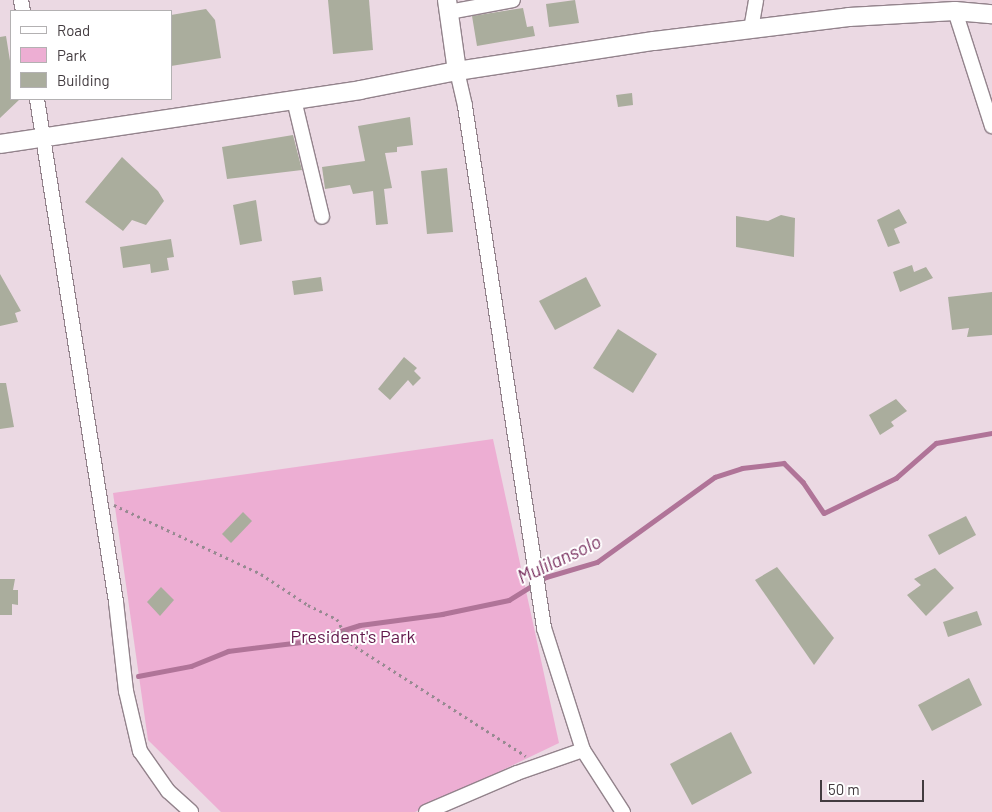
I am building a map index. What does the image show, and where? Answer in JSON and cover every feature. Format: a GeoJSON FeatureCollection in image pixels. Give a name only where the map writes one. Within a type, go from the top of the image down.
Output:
{"type":"FeatureCollection","features":[{"type":"Feature","properties":{"kind":"main road"},"geometry":{"type":"LineString","coordinates":[[448,6],[457,72]]}},
{"type":"Feature","properties":{"kind":"main road"},"geometry":{"type":"LineString","coordinates":[[0,144],[294,100],[457,72],[751,29],[849,17],[955,11],[992,14]]}},
{"type":"Feature","properties":{"kind":"street"},"geometry":{"type":"LineString","coordinates":[[448,6],[513,0]]}},
{"type":"Feature","properties":{"kind":"street"},"geometry":{"type":"LineString","coordinates":[[751,29],[756,0]]}},
{"type":"Feature","properties":{"kind":"street"},"geometry":{"type":"LineString","coordinates":[[955,11],[992,126]]}},
{"type":"Feature","properties":{"kind":"street"},"geometry":{"type":"LineString","coordinates":[[457,72],[465,106],[544,628],[559,682],[582,750],[624,812]]}},
{"type":"Feature","properties":{"kind":"street"},"geometry":{"type":"LineString","coordinates":[[37,100],[99,498],[126,692],[140,751],[168,791],[191,812]]}},
{"type":"Feature","properties":{"kind":"street"},"geometry":{"type":"LineString","coordinates":[[294,100],[322,217]]}},
{"type":"Feature","properties":{"kind":"street"},"geometry":{"type":"LineString","coordinates":[[426,812],[537,766],[582,750]]}},
{"type":"Feature","properties":{"kind":"path"},"geometry":{"type":"LineString","coordinates":[[99,498],[261,574],[338,622],[348,639],[468,721],[517,749],[537,766]]}},
{"type":"Feature","properties":{"kind":"green space","name":"President's Park"},"geometry":{"type":"Polygon","coordinates":[[[493,439],[559,743],[415,812],[221,812],[148,740],[113,493],[493,439]]]}},
{"type":"Feature","properties":{"kind":"building"},"geometry":{"type":"Polygon","coordinates":[[[328,0],[369,0],[373,50],[333,54],[328,0]]]}},
{"type":"Feature","properties":{"kind":"building"},"geometry":{"type":"Polygon","coordinates":[[[575,0],[579,23],[549,27],[546,4],[575,0]]]}},
{"type":"Feature","properties":{"kind":"building"},"geometry":{"type":"Polygon","coordinates":[[[523,8],[527,27],[533,26],[535,36],[477,46],[472,16],[523,8]]]}},
{"type":"Feature","properties":{"kind":"building"},"geometry":{"type":"Polygon","coordinates":[[[206,9],[215,20],[221,58],[172,66],[172,15],[206,9]]]}},
{"type":"Feature","properties":{"kind":"building"},"geometry":{"type":"Polygon","coordinates":[[[6,36],[10,61],[10,100],[19,100],[0,118],[0,37],[6,36]]]}},
{"type":"Feature","properties":{"kind":"building"},"geometry":{"type":"Polygon","coordinates":[[[632,93],[633,105],[618,107],[616,95],[632,93]]]}},
{"type":"Feature","properties":{"kind":"building"},"geometry":{"type":"Polygon","coordinates":[[[410,117],[413,145],[397,147],[397,152],[385,153],[392,188],[384,189],[388,224],[376,225],[373,191],[353,194],[350,185],[325,189],[322,167],[365,161],[358,126],[410,117]]]}},
{"type":"Feature","properties":{"kind":"building"},"geometry":{"type":"Polygon","coordinates":[[[293,135],[302,170],[227,179],[222,147],[293,135]]]}},
{"type":"Feature","properties":{"kind":"building"},"geometry":{"type":"Polygon","coordinates":[[[122,157],[158,191],[164,201],[146,225],[132,220],[123,231],[85,202],[122,157]]]}},
{"type":"Feature","properties":{"kind":"building"},"geometry":{"type":"Polygon","coordinates":[[[447,168],[453,232],[427,234],[421,171],[447,168]]]}},
{"type":"Feature","properties":{"kind":"building"},"geometry":{"type":"Polygon","coordinates":[[[256,200],[262,241],[240,245],[233,205],[256,200]]]}},
{"type":"Feature","properties":{"kind":"building"},"geometry":{"type":"Polygon","coordinates":[[[899,209],[907,223],[894,229],[900,243],[888,247],[877,220],[899,209]]]}},
{"type":"Feature","properties":{"kind":"building"},"geometry":{"type":"Polygon","coordinates":[[[781,215],[795,218],[794,257],[736,247],[736,216],[768,221],[781,215]]]}},
{"type":"Feature","properties":{"kind":"building"},"geometry":{"type":"Polygon","coordinates":[[[171,239],[174,257],[167,258],[169,270],[151,273],[150,264],[123,268],[120,247],[171,239]]]}},
{"type":"Feature","properties":{"kind":"building"},"geometry":{"type":"Polygon","coordinates":[[[912,265],[914,272],[926,267],[933,278],[900,292],[893,272],[912,265]]]}},
{"type":"Feature","properties":{"kind":"building"},"geometry":{"type":"Polygon","coordinates":[[[0,274],[21,311],[15,313],[18,322],[0,326],[0,274]]]}},
{"type":"Feature","properties":{"kind":"building"},"geometry":{"type":"Polygon","coordinates":[[[321,277],[323,291],[294,295],[292,281],[321,277]]]}},
{"type":"Feature","properties":{"kind":"building"},"geometry":{"type":"Polygon","coordinates":[[[586,277],[601,306],[555,330],[539,301],[586,277]]]}},
{"type":"Feature","properties":{"kind":"building"},"geometry":{"type":"Polygon","coordinates":[[[992,292],[992,335],[967,337],[969,328],[952,330],[948,297],[992,292]]]}},
{"type":"Feature","properties":{"kind":"building"},"geometry":{"type":"Polygon","coordinates":[[[618,329],[657,354],[633,393],[593,368],[618,329]]]}},
{"type":"Feature","properties":{"kind":"building"},"geometry":{"type":"Polygon","coordinates":[[[404,357],[417,368],[414,371],[421,378],[413,386],[408,380],[390,400],[378,389],[404,357]]]}},
{"type":"Feature","properties":{"kind":"building"},"geometry":{"type":"Polygon","coordinates":[[[0,383],[6,383],[14,427],[0,429],[0,383]]]}},
{"type":"Feature","properties":{"kind":"building"},"geometry":{"type":"Polygon","coordinates":[[[896,399],[907,411],[891,422],[894,426],[880,435],[869,415],[896,399]]]}},
{"type":"Feature","properties":{"kind":"building"},"geometry":{"type":"Polygon","coordinates":[[[243,512],[252,521],[231,543],[222,534],[243,512]]]}},
{"type":"Feature","properties":{"kind":"building"},"geometry":{"type":"Polygon","coordinates":[[[966,516],[976,535],[939,555],[928,535],[966,516]]]}},
{"type":"Feature","properties":{"kind":"building"},"geometry":{"type":"Polygon","coordinates":[[[777,567],[834,638],[814,665],[755,580],[777,567]]]}},
{"type":"Feature","properties":{"kind":"building"},"geometry":{"type":"Polygon","coordinates":[[[935,568],[954,588],[926,616],[907,595],[921,585],[914,579],[935,568]]]}},
{"type":"Feature","properties":{"kind":"building"},"geometry":{"type":"Polygon","coordinates":[[[0,579],[15,579],[13,590],[18,590],[18,605],[12,604],[12,615],[0,615],[0,579]]]}},
{"type":"Feature","properties":{"kind":"building"},"geometry":{"type":"Polygon","coordinates":[[[161,587],[174,600],[160,616],[147,602],[161,587]]]}},
{"type":"Feature","properties":{"kind":"building"},"geometry":{"type":"Polygon","coordinates":[[[977,611],[982,625],[948,637],[943,622],[977,611]]]}},
{"type":"Feature","properties":{"kind":"building"},"geometry":{"type":"Polygon","coordinates":[[[969,678],[982,705],[932,731],[918,705],[969,678]]]}},
{"type":"Feature","properties":{"kind":"building"},"geometry":{"type":"Polygon","coordinates":[[[731,732],[752,773],[692,805],[670,764],[731,732]]]}},
{"type":"Feature","properties":{"kind":"waterway","name":"Mulilansolo"},"geometry":{"type":"LineString","coordinates":[[138,676],[191,666],[228,651],[309,641],[360,625],[442,614],[509,600],[546,577],[597,562],[715,477],[742,468],[784,463],[803,482],[824,513],[896,478],[936,443],[992,433]]}}]}
